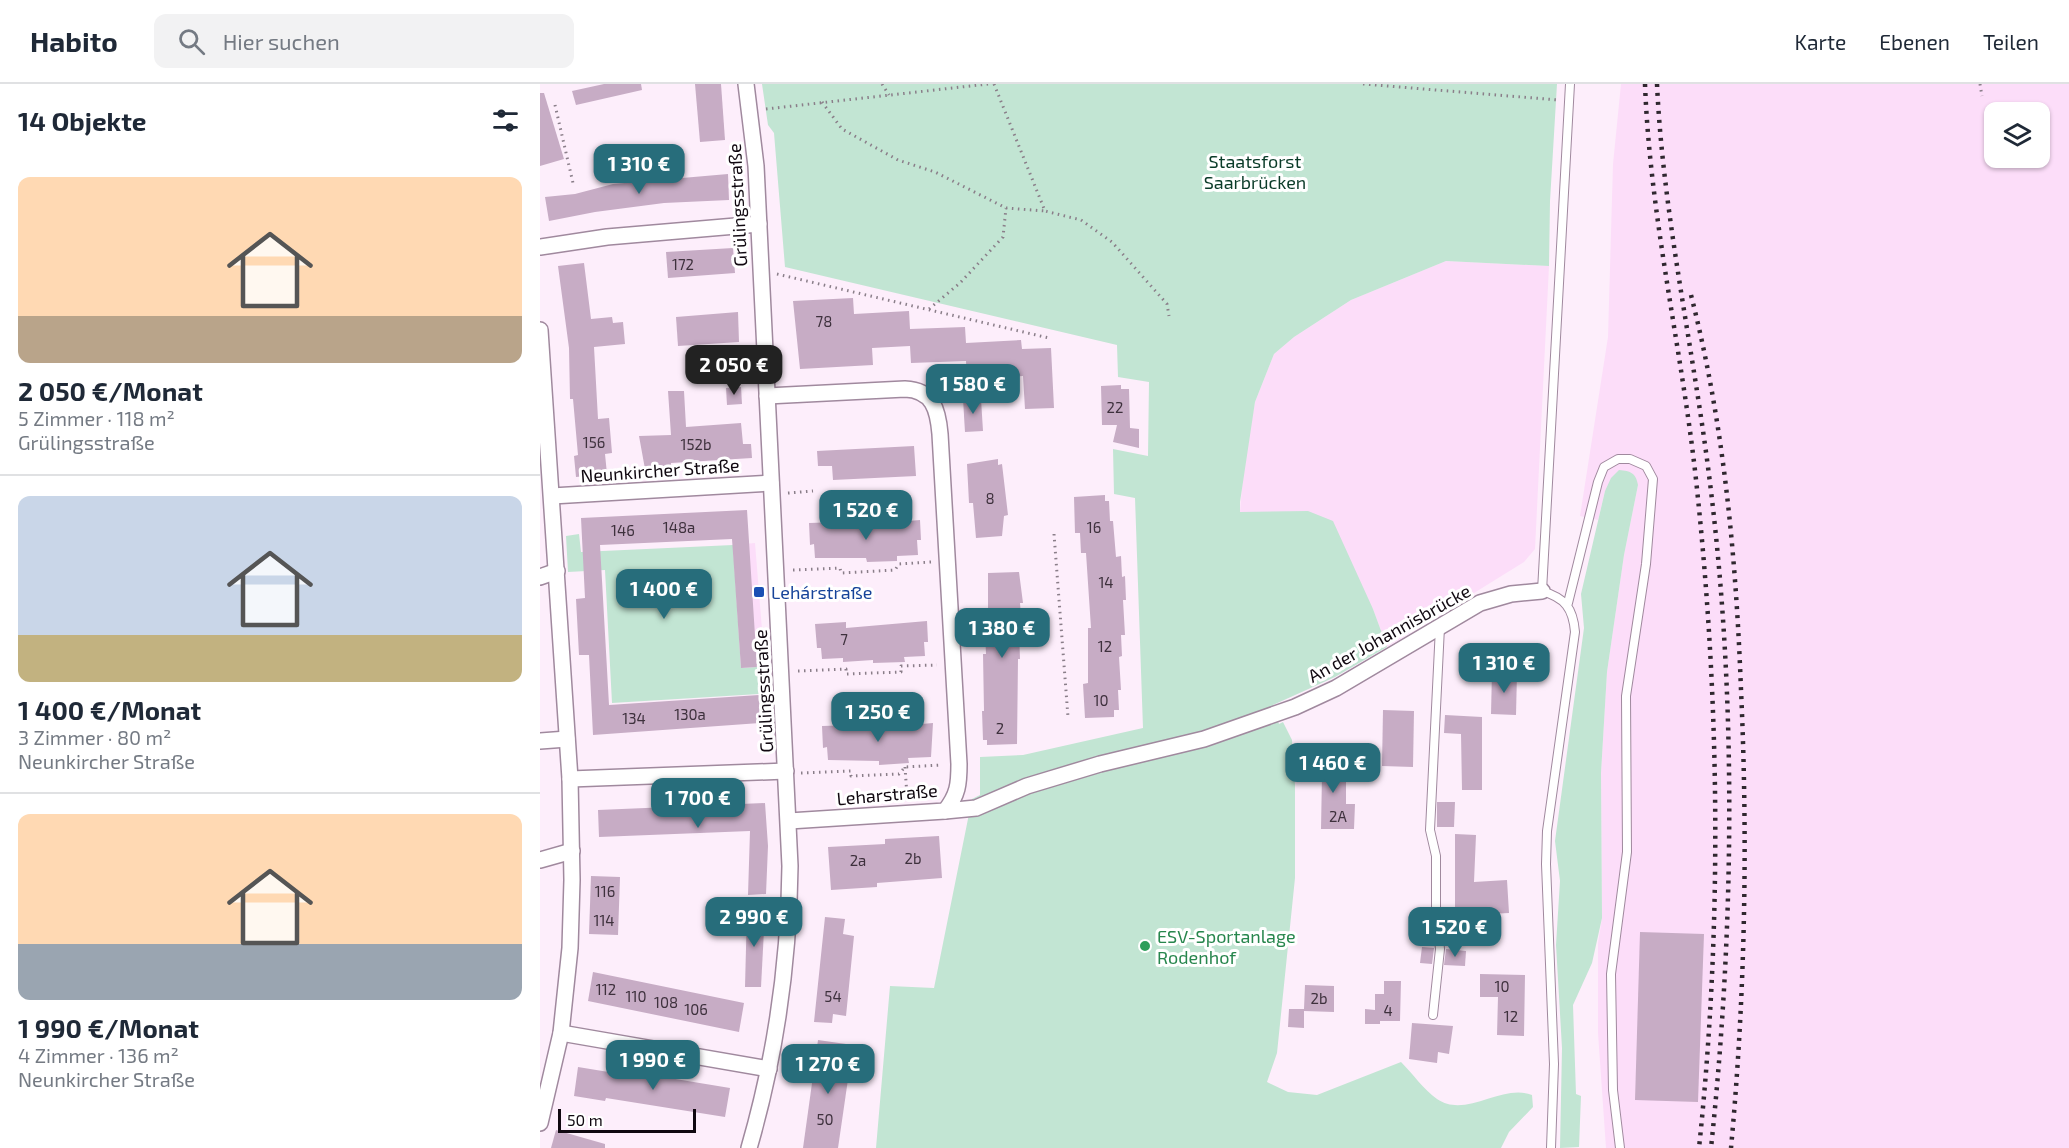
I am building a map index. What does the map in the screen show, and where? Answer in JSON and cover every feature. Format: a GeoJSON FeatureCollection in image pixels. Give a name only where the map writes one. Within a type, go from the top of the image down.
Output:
{"type":"FeatureCollection","features":[{"type":"Feature","properties":{"kind":"street","name":"Grülingsstraße"},"geometry":{"type":"LineString","coordinates":[[746,84],[759,224],[789,821],[789,934],[780,1016],[748,1148]]}},
{"type":"Feature","properties":{"kind":"street"},"geometry":{"type":"LineString","coordinates":[[540,247],[607,237],[759,224]]}},
{"type":"Feature","properties":{"kind":"street"},"geometry":{"type":"LineString","coordinates":[[540,330],[570,779],[572,851],[570,948],[561,1033],[540,1123]]}},
{"type":"Feature","properties":{"kind":"street","name":"Leharstraße"},"geometry":{"type":"LineString","coordinates":[[767,396],[916,389],[933,400],[938,413],[940,434],[959,764],[959,785],[955,798],[945,811],[789,821]]}},
{"type":"Feature","properties":{"kind":"street","name":"Neunkircher Straße"},"geometry":{"type":"LineString","coordinates":[[552,496],[771,488]]}},
{"type":"Feature","properties":{"kind":"street"},"geometry":{"type":"LineString","coordinates":[[540,577],[557,571]]}},
{"type":"Feature","properties":{"kind":"street","name":"An der Johannisbrücke"},"geometry":{"type":"LineString","coordinates":[[945,811],[976,808],[1028,786],[1100,764],[1204,739],[1295,707],[1336,688],[1480,603],[1511,594],[1542,591]]}},
{"type":"Feature","properties":{"kind":"street"},"geometry":{"type":"LineString","coordinates":[[540,741],[567,739]]}},
{"type":"Feature","properties":{"kind":"street"},"geometry":{"type":"LineString","coordinates":[[570,779],[786,771]]}},
{"type":"Feature","properties":{"kind":"street"},"geometry":{"type":"LineString","coordinates":[[540,860],[572,851]]}},
{"type":"Feature","properties":{"kind":"street"},"geometry":{"type":"LineString","coordinates":[[561,1033],[769,1069]]}},
{"type":"Feature","properties":{"kind":"lane"},"geometry":{"type":"LineString","coordinates":[[1568,603],[1542,591],[1570,84]]}},
{"type":"Feature","properties":{"kind":"lane"},"geometry":{"type":"LineString","coordinates":[[1551,1148],[1554,1064],[1546,864],[1547,831],[1575,632],[1574,618],[1568,603],[1598,482],[1604,467],[1618,459],[1630,459],[1646,466],[1653,479],[1652,512],[1626,696],[1627,852],[1611,974],[1613,1090],[1620,1148]]}},
{"type":"Feature","properties":{"kind":"lane"},"geometry":{"type":"LineString","coordinates":[[1433,1015],[1440,949],[1436,911],[1436,856],[1430,830],[1440,625]]}},
{"type":"Feature","properties":{"kind":"path"},"geometry":{"type":"LineString","coordinates":[[882,84],[889,95]]}},
{"type":"Feature","properties":{"kind":"path"},"geometry":{"type":"LineString","coordinates":[[750,111],[988,84]]}},
{"type":"Feature","properties":{"kind":"path"},"geometry":{"type":"LineString","coordinates":[[994,84],[1045,211]]}},
{"type":"Feature","properties":{"kind":"path"},"geometry":{"type":"LineString","coordinates":[[1363,84],[1569,101]]}},
{"type":"Feature","properties":{"kind":"path"},"geometry":{"type":"LineString","coordinates":[[1980,84],[1982,96]]}},
{"type":"Feature","properties":{"kind":"path"},"geometry":{"type":"LineString","coordinates":[[822,102],[842,129],[898,160],[935,172],[1006,208],[1045,211],[1081,220],[1112,242],[1167,304],[1169,316]]}},
{"type":"Feature","properties":{"kind":"path"},"geometry":{"type":"LineString","coordinates":[[555,105],[573,183]]}},
{"type":"Feature","properties":{"kind":"path"},"geometry":{"type":"LineString","coordinates":[[928,309],[960,284],[1003,237],[1006,208]]}},
{"type":"Feature","properties":{"kind":"path"},"geometry":{"type":"LineString","coordinates":[[761,271],[1048,338]]}},
{"type":"Feature","properties":{"kind":"path"},"geometry":{"type":"LineString","coordinates":[[771,488],[813,492]]}},
{"type":"Feature","properties":{"kind":"path"},"geometry":{"type":"LineString","coordinates":[[1054,534],[1068,717]]}},
{"type":"Feature","properties":{"kind":"path"},"geometry":{"type":"LineString","coordinates":[[776,570],[840,568],[841,573],[895,570],[899,564],[947,561]]}},
{"type":"Feature","properties":{"kind":"path"},"geometry":{"type":"LineString","coordinates":[[781,672],[846,669],[846,674],[901,672],[901,666],[953,664]]}},
{"type":"Feature","properties":{"kind":"path"},"geometry":{"type":"LineString","coordinates":[[786,771],[851,771],[851,776],[898,774],[905,767],[959,764]]}},
{"type":"Feature","properties":{"kind":"path"},"geometry":{"type":"LineString","coordinates":[[905,767],[908,813]]}},
{"type":"Feature","properties":{"kind":"shaded area"},"geometry":{"type":"Polygon","coordinates":[[[1621,84],[2069,84],[2069,1148],[1606,1148],[1598,1033],[1598,943],[1602,918],[1601,773],[1607,672],[1624,555],[1638,485],[1605,491],[1598,520],[1580,516],[1608,337],[1613,164],[1621,84]]]}},
{"type":"Feature","properties":{"kind":"shaded area"},"geometry":{"type":"Polygon","coordinates":[[[1446,261],[1549,266],[1535,549],[1524,562],[1387,647],[1373,609],[1240,512],[1244,461],[1255,402],[1274,354],[1294,337],[1351,300],[1446,261]]]}},
{"type":"Feature","properties":{"kind":"shaded area"},"geometry":{"type":"Polygon","coordinates":[[[755,543],[765,667],[741,668],[733,545],[755,543]]]}},
{"type":"Feature","properties":{"kind":"green space","name":"Staatsforst Saarbrücken"},"geometry":{"type":"Polygon","coordinates":[[[762,84],[1557,84],[1550,201],[1549,266],[1446,261],[1351,300],[1294,337],[1274,354],[1255,402],[1240,502],[1240,512],[1308,511],[1333,521],[1373,609],[1387,647],[1335,677],[1273,705],[1279,724],[1283,722],[1292,740],[1295,785],[1295,878],[1277,1053],[1267,1082],[1288,1092],[1317,1095],[1401,1062],[1423,1087],[1437,1099],[1448,1104],[1472,1103],[1509,1093],[1532,1095],[1533,1107],[1509,1132],[1501,1148],[876,1148],[890,986],[934,988],[972,799],[980,795],[980,757],[1023,755],[1143,728],[1135,498],[1114,494],[1113,449],[1148,456],[1149,382],[1118,377],[1117,345],[785,267],[774,133],[768,125],[762,84]]]}},
{"type":"Feature","properties":{"kind":"green space"},"geometry":{"type":"Polygon","coordinates":[[[1619,470],[1632,473],[1638,485],[1624,555],[1607,672],[1601,773],[1602,918],[1592,963],[1573,1005],[1576,1094],[1581,1096],[1579,1147],[1560,1148],[1562,1048],[1556,945],[1560,881],[1555,841],[1584,628],[1581,594],[1605,491],[1611,478],[1619,470]]]}},
{"type":"Feature","properties":{"kind":"green space"},"geometry":{"type":"Polygon","coordinates":[[[579,534],[581,552],[733,545],[741,668],[757,667],[759,694],[612,703],[605,570],[568,572],[566,536],[579,534]]]}},
{"type":"Feature","properties":{"kind":"building"},"geometry":{"type":"Polygon","coordinates":[[[604,84],[641,84],[642,90],[576,105],[572,91],[604,84]]]}},
{"type":"Feature","properties":{"kind":"building"},"geometry":{"type":"Polygon","coordinates":[[[695,84],[721,84],[725,140],[700,142],[695,84]]]}},
{"type":"Feature","properties":{"kind":"building"},"geometry":{"type":"Polygon","coordinates":[[[540,93],[544,93],[564,159],[540,166],[540,93]]]}},
{"type":"Feature","properties":{"kind":"building"},"geometry":{"type":"Polygon","coordinates":[[[728,174],[729,200],[664,203],[549,221],[545,197],[575,194],[613,184],[728,174]]]}},
{"type":"Feature","properties":{"kind":"building"},"geometry":{"type":"Polygon","coordinates":[[[733,248],[735,273],[668,278],[666,252],[733,248]]]}},
{"type":"Feature","properties":{"kind":"building"},"geometry":{"type":"Polygon","coordinates":[[[584,263],[591,319],[612,317],[613,323],[623,322],[625,344],[594,347],[598,419],[609,418],[612,453],[605,454],[607,474],[576,477],[574,456],[578,455],[573,399],[570,399],[569,348],[558,266],[584,263]]]}},
{"type":"Feature","properties":{"kind":"building"},"geometry":{"type":"Polygon","coordinates":[[[853,298],[854,314],[909,311],[910,329],[965,327],[966,343],[1021,340],[1022,349],[1051,348],[1054,408],[1025,409],[1023,376],[967,379],[966,361],[911,363],[910,346],[872,348],[873,365],[800,369],[793,301],[853,298]]]}},
{"type":"Feature","properties":{"kind":"building"},"geometry":{"type":"Polygon","coordinates":[[[738,312],[739,342],[678,346],[676,317],[738,312]]]}},
{"type":"Feature","properties":{"kind":"building"},"geometry":{"type":"Polygon","coordinates":[[[1121,385],[1121,389],[1129,389],[1130,428],[1139,429],[1139,448],[1113,442],[1117,425],[1102,425],[1101,386],[1121,385]]]}},
{"type":"Feature","properties":{"kind":"building"},"geometry":{"type":"Polygon","coordinates":[[[741,387],[742,404],[727,405],[726,388],[741,387]]]}},
{"type":"Feature","properties":{"kind":"building"},"geometry":{"type":"Polygon","coordinates":[[[668,391],[684,391],[686,427],[741,423],[743,444],[751,444],[752,458],[671,463],[671,468],[645,469],[639,436],[671,435],[668,391]]]}},
{"type":"Feature","properties":{"kind":"building"},"geometry":{"type":"Polygon","coordinates":[[[963,399],[981,399],[983,431],[965,432],[963,399]]]}},
{"type":"Feature","properties":{"kind":"building"},"geometry":{"type":"Polygon","coordinates":[[[914,446],[916,476],[833,480],[832,466],[818,466],[817,451],[914,446]]]}},
{"type":"Feature","properties":{"kind":"building"},"geometry":{"type":"Polygon","coordinates":[[[998,459],[998,465],[1002,464],[1008,515],[1004,516],[1002,536],[976,538],[973,503],[969,503],[967,464],[998,459]]]}},
{"type":"Feature","properties":{"kind":"building"},"geometry":{"type":"Polygon","coordinates":[[[1105,495],[1105,501],[1109,501],[1110,521],[1113,521],[1116,557],[1121,556],[1122,577],[1125,576],[1126,600],[1123,600],[1125,635],[1121,635],[1122,656],[1119,657],[1121,690],[1118,690],[1119,710],[1114,710],[1114,717],[1085,718],[1083,684],[1088,683],[1088,628],[1091,628],[1086,553],[1081,553],[1080,533],[1075,533],[1074,497],[1105,495]]]}},
{"type":"Feature","properties":{"kind":"building"},"geometry":{"type":"Polygon","coordinates":[[[747,510],[757,667],[741,668],[732,539],[600,545],[609,705],[759,695],[760,723],[593,735],[589,655],[579,655],[576,599],[585,598],[581,518],[747,510]]]}},
{"type":"Feature","properties":{"kind":"building"},"geometry":{"type":"Polygon","coordinates":[[[920,520],[921,540],[917,540],[918,555],[897,556],[897,561],[867,562],[866,558],[815,558],[814,544],[810,545],[809,523],[839,522],[839,527],[920,520]]]}},
{"type":"Feature","properties":{"kind":"building"},"geometry":{"type":"Polygon","coordinates":[[[1019,572],[1023,603],[1020,603],[1022,630],[1019,630],[1017,744],[987,745],[987,740],[983,740],[982,711],[984,711],[983,654],[986,654],[985,632],[988,631],[988,573],[1019,572]]]}},
{"type":"Feature","properties":{"kind":"building"},"geometry":{"type":"Polygon","coordinates":[[[927,621],[928,642],[924,642],[925,656],[904,657],[905,662],[873,663],[873,660],[843,662],[843,658],[822,659],[821,648],[817,648],[815,624],[846,622],[846,628],[927,621]]]}},
{"type":"Feature","properties":{"kind":"building"},"geometry":{"type":"Polygon","coordinates":[[[1492,672],[1517,673],[1516,715],[1491,714],[1492,672]]]}},
{"type":"Feature","properties":{"kind":"building"},"geometry":{"type":"Polygon","coordinates":[[[1383,710],[1414,711],[1413,767],[1382,766],[1383,710]]]}},
{"type":"Feature","properties":{"kind":"building"},"geometry":{"type":"Polygon","coordinates":[[[1445,715],[1482,717],[1482,790],[1462,790],[1461,734],[1444,733],[1445,715]]]}},
{"type":"Feature","properties":{"kind":"building"},"geometry":{"type":"Polygon","coordinates":[[[933,723],[931,757],[908,758],[909,763],[879,765],[879,761],[828,760],[827,747],[823,748],[822,726],[853,725],[853,730],[933,723]]]}},
{"type":"Feature","properties":{"kind":"building"},"geometry":{"type":"Polygon","coordinates":[[[1312,755],[1340,756],[1340,777],[1346,777],[1346,804],[1355,804],[1354,829],[1321,829],[1322,775],[1312,775],[1312,755]]]}},
{"type":"Feature","properties":{"kind":"building"},"geometry":{"type":"Polygon","coordinates":[[[1437,802],[1455,802],[1454,827],[1437,827],[1437,802]]]}},
{"type":"Feature","properties":{"kind":"building"},"geometry":{"type":"Polygon","coordinates":[[[765,803],[768,846],[766,894],[748,895],[750,831],[599,837],[598,810],[765,803]]]}},
{"type":"Feature","properties":{"kind":"building"},"geometry":{"type":"Polygon","coordinates":[[[1455,834],[1476,835],[1474,882],[1507,880],[1509,913],[1469,915],[1468,922],[1455,921],[1455,834]]]}},
{"type":"Feature","properties":{"kind":"building"},"geometry":{"type":"Polygon","coordinates":[[[939,836],[942,878],[877,883],[877,887],[831,890],[828,847],[885,844],[885,839],[939,836]]]}},
{"type":"Feature","properties":{"kind":"building"},"geometry":{"type":"Polygon","coordinates":[[[591,876],[620,877],[618,935],[589,934],[591,876]]]}},
{"type":"Feature","properties":{"kind":"building"},"geometry":{"type":"Polygon","coordinates":[[[747,909],[765,911],[761,987],[745,987],[747,909]]]}},
{"type":"Feature","properties":{"kind":"building"},"geometry":{"type":"Polygon","coordinates":[[[825,917],[845,919],[843,934],[854,936],[846,1016],[833,1014],[832,1023],[814,1022],[825,917]]]}},
{"type":"Feature","properties":{"kind":"building"},"geometry":{"type":"Polygon","coordinates":[[[1640,932],[1704,934],[1698,1102],[1635,1100],[1640,932]]]}},
{"type":"Feature","properties":{"kind":"building"},"geometry":{"type":"Polygon","coordinates":[[[1422,947],[1434,948],[1432,964],[1420,963],[1422,947]]]}},
{"type":"Feature","properties":{"kind":"building"},"geometry":{"type":"Polygon","coordinates":[[[1446,949],[1466,951],[1465,966],[1444,965],[1446,949]]]}},
{"type":"Feature","properties":{"kind":"building"},"geometry":{"type":"Polygon","coordinates":[[[593,972],[744,1003],[739,1032],[588,1001],[593,972]]]}},
{"type":"Feature","properties":{"kind":"building"},"geometry":{"type":"Polygon","coordinates":[[[1480,974],[1525,975],[1524,1036],[1497,1035],[1498,997],[1480,997],[1480,974]]]}},
{"type":"Feature","properties":{"kind":"building"},"geometry":{"type":"Polygon","coordinates":[[[1384,981],[1401,981],[1400,1021],[1365,1024],[1365,1009],[1375,1010],[1375,994],[1384,994],[1384,981]]]}},
{"type":"Feature","properties":{"kind":"building"},"geometry":{"type":"Polygon","coordinates":[[[1305,985],[1334,986],[1334,1012],[1304,1011],[1304,1028],[1288,1027],[1289,1009],[1304,1009],[1305,985]]]}},
{"type":"Feature","properties":{"kind":"building"},"geometry":{"type":"Polygon","coordinates":[[[1412,1023],[1453,1026],[1449,1054],[1438,1052],[1437,1063],[1409,1059],[1412,1023]]]}},
{"type":"Feature","properties":{"kind":"building"},"geometry":{"type":"Polygon","coordinates":[[[818,1040],[853,1045],[838,1148],[803,1148],[818,1040]]]}},
{"type":"Feature","properties":{"kind":"building"},"geometry":{"type":"Polygon","coordinates":[[[578,1067],[639,1077],[639,1073],[730,1088],[725,1117],[606,1098],[605,1101],[574,1096],[578,1067]]]}},
{"type":"Feature","properties":{"kind":"building"},"geometry":{"type":"Polygon","coordinates":[[[556,1130],[605,1144],[605,1148],[551,1148],[556,1130]]]}},
{"type":"Feature","properties":{"kind":"railway"},"geometry":{"type":"LineString","coordinates":[[1645,84],[1653,186],[1697,489],[1710,654],[1714,736],[1715,901],[1712,983],[1699,1148]]}},
{"type":"Feature","properties":{"kind":"railway"},"geometry":{"type":"LineString","coordinates":[[1657,84],[1660,134],[1672,233],[1710,483],[1725,648],[1728,732],[1728,899],[1719,1066],[1711,1148]]}},
{"type":"Feature","properties":{"kind":"railway"},"geometry":{"type":"LineString","coordinates":[[1691,295],[1712,392],[1727,491],[1739,640],[1745,862],[1742,977],[1731,1148]]}},
{"type":"Feature","properties":{"kind":"place","name":"Lehárstraße"},"geometry":{"type":"Point","coordinates":[759,592]}},
{"type":"Feature","properties":{"kind":"place","name":"ESV-Sportanlage Rodenhof"},"geometry":{"type":"Point","coordinates":[1145,946]}}]}
